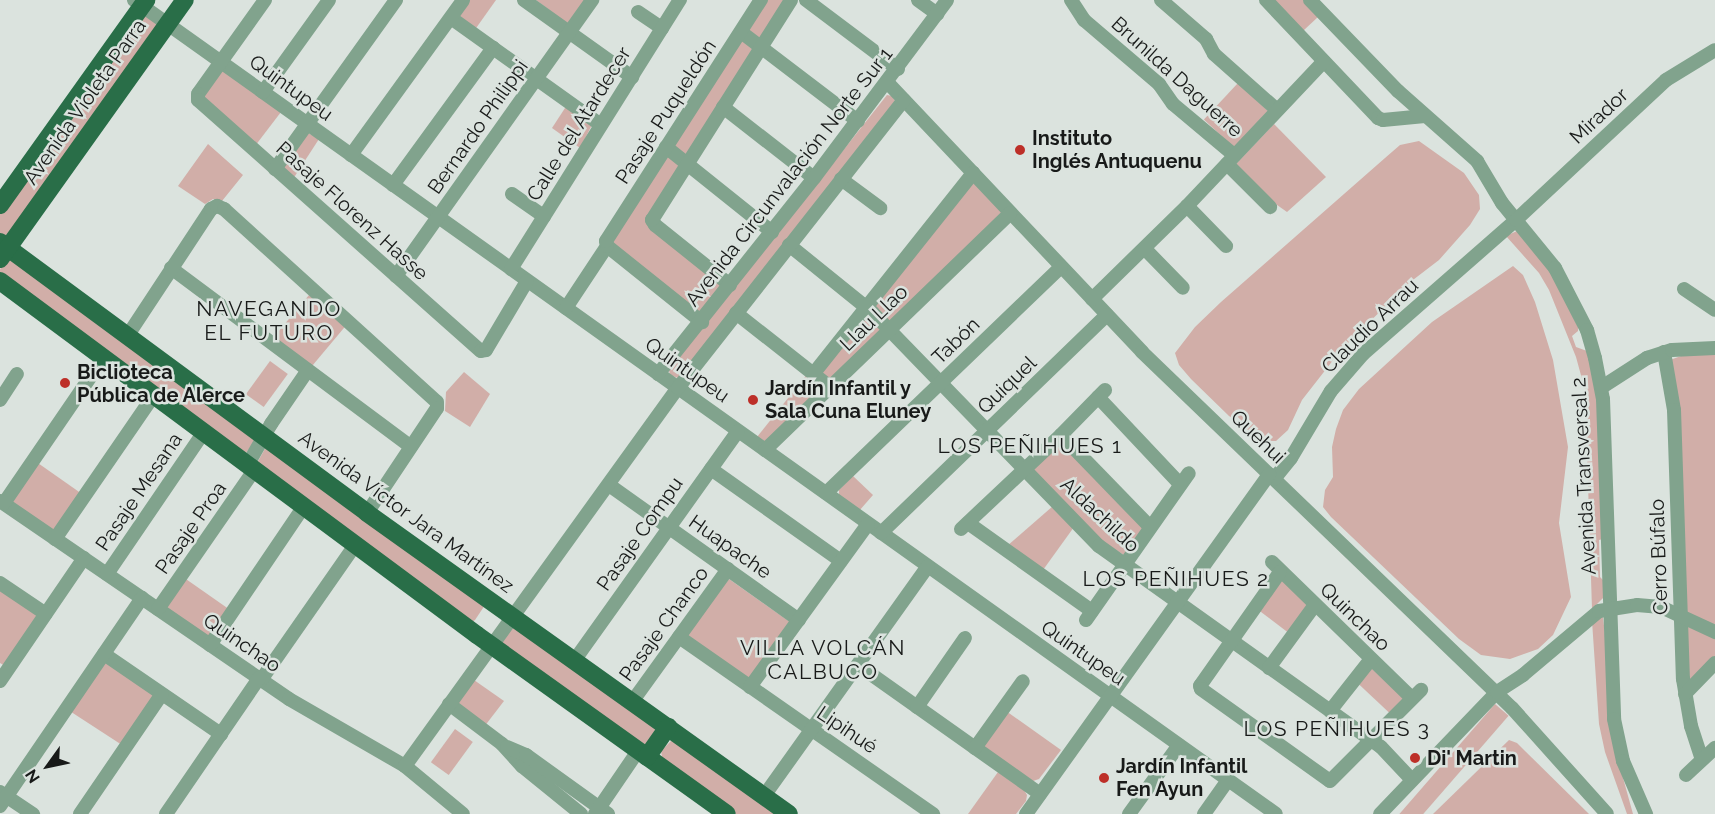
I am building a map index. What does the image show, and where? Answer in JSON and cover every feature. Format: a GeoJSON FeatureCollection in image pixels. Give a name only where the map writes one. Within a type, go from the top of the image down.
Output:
{"type":"FeatureCollection","features":[{"type":"Feature","properties":{"kind":"main road","name":"Avenida Violeta Parra"},"geometry":{"type":"LineString","coordinates":[[3,250],[185,0]]}},
{"type":"Feature","properties":{"kind":"main road","name":"Avenida Violeta Parra"},"geometry":{"type":"LineString","coordinates":[[0,205],[141,2]]}},
{"type":"Feature","properties":{"kind":"main road","name":"Avenida Víctor Jara Martínez"},"geometry":{"type":"LineString","coordinates":[[3,250],[128,335],[367,513],[789,814]]}},
{"type":"Feature","properties":{"kind":"main road"},"geometry":{"type":"LineString","coordinates":[[0,281],[491,645],[727,814]]}},
{"type":"Feature","properties":{"kind":"main road"},"geometry":{"type":"LineString","coordinates":[[643,754],[668,727]]}},
{"type":"Feature","properties":{"kind":"street"},"geometry":{"type":"LineString","coordinates":[[222,62],[265,0]]}},
{"type":"Feature","properties":{"kind":"street"},"geometry":{"type":"LineString","coordinates":[[263,92],[329,0]]}},
{"type":"Feature","properties":{"kind":"street"},"geometry":{"type":"LineString","coordinates":[[275,169],[396,0]]}},
{"type":"Feature","properties":{"kind":"street"},"geometry":{"type":"LineString","coordinates":[[351,155],[464,0]]}},
{"type":"Feature","properties":{"kind":"street","name":"Bernardo Philippi"},"geometry":{"type":"LineString","coordinates":[[396,276],[592,0]]}},
{"type":"Feature","properties":{"kind":"street","name":"Calle del Atardecer"},"geometry":{"type":"LineString","coordinates":[[511,269],[680,0]]}},
{"type":"Feature","properties":{"kind":"street","name":"Pasaje Puqueldón"},"geometry":{"type":"LineString","coordinates":[[566,308],[608,246],[606,241],[761,0]]}},
{"type":"Feature","properties":{"kind":"street"},"geometry":{"type":"LineString","coordinates":[[730,285],[653,222],[790,0]]}},
{"type":"Feature","properties":{"kind":"street"},"geometry":{"type":"LineString","coordinates":[[806,0],[898,69]]}},
{"type":"Feature","properties":{"kind":"street"},"geometry":{"type":"LineString","coordinates":[[918,0],[937,14]]}},
{"type":"Feature","properties":{"kind":"street","name":"Avenida Circunvalación Norte Sur 1"},"geometry":{"type":"LineString","coordinates":[[658,374],[702,322],[888,83],[947,0]]}},
{"type":"Feature","properties":{"kind":"street","name":"Brunilda Daguerre"},"geometry":{"type":"LineString","coordinates":[[1071,0],[1084,20],[1159,84],[1173,104],[1231,159],[1270,207]]}},
{"type":"Feature","properties":{"kind":"street"},"geometry":{"type":"LineString","coordinates":[[1161,0],[1206,39],[1214,54],[1277,110]]}},
{"type":"Feature","properties":{"kind":"street"},"geometry":{"type":"LineString","coordinates":[[1266,0],[1378,118],[1383,120],[1425,116]]}},
{"type":"Feature","properties":{"kind":"street","name":"Avenida Transversal 2"},"geometry":{"type":"LineString","coordinates":[[1310,0],[1425,116],[1477,161],[1502,203],[1548,258],[1587,330],[1602,387],[1616,729],[1629,777],[1646,814]]}},
{"type":"Feature","properties":{"kind":"street"},"geometry":{"type":"LineString","coordinates":[[526,1],[632,77]]}},
{"type":"Feature","properties":{"kind":"street","name":"Quintupeu"},"geometry":{"type":"LineString","coordinates":[[141,2],[168,24],[527,281],[1276,814]]}},
{"type":"Feature","properties":{"kind":"street"},"geometry":{"type":"LineString","coordinates":[[638,12],[662,28]]}},
{"type":"Feature","properties":{"kind":"street"},"geometry":{"type":"LineString","coordinates":[[451,18],[601,125]]}},
{"type":"Feature","properties":{"kind":"street"},"geometry":{"type":"LineString","coordinates":[[741,32],[858,121]]}},
{"type":"Feature","properties":{"kind":"street"},"geometry":{"type":"LineString","coordinates":[[393,185],[493,48]]}},
{"type":"Feature","properties":{"kind":"street","name":"Mirador"},"geometry":{"type":"LineString","coordinates":[[1516,220],[1666,80],[1715,50]]}},
{"type":"Feature","properties":{"kind":"street"},"geometry":{"type":"LineString","coordinates":[[1092,299],[1187,206],[1324,61]]}},
{"type":"Feature","properties":{"kind":"street","name":"Pasaje Florenz Hasse"},"geometry":{"type":"LineString","coordinates":[[222,62],[197,97],[275,169],[484,352],[527,281]]}},
{"type":"Feature","properties":{"kind":"street","name":"Quehui"},"geometry":{"type":"LineString","coordinates":[[888,83],[1107,315],[1497,692],[1607,814]]}},
{"type":"Feature","properties":{"kind":"street"},"geometry":{"type":"LineString","coordinates":[[405,766],[678,388],[904,100]]}},
{"type":"Feature","properties":{"kind":"street"},"geometry":{"type":"LineString","coordinates":[[723,107],[814,178]]}},
{"type":"Feature","properties":{"kind":"street"},"geometry":{"type":"LineString","coordinates":[[666,147],[772,232]]}},
{"type":"Feature","properties":{"kind":"street","name":"Llau Llao"},"geometry":{"type":"LineString","coordinates":[[814,373],[973,173]]}},
{"type":"Feature","properties":{"kind":"street"},"geometry":{"type":"LineString","coordinates":[[841,179],[880,208]]}},
{"type":"Feature","properties":{"kind":"street"},"geometry":{"type":"LineString","coordinates":[[512,194],[544,216]]}},
{"type":"Feature","properties":{"kind":"street"},"geometry":{"type":"LineString","coordinates":[[1187,206],[1226,246]]}},
{"type":"Feature","properties":{"kind":"street"},"geometry":{"type":"LineString","coordinates":[[128,335],[211,209],[217,207],[224,209],[435,398],[437,408],[367,513]]}},
{"type":"Feature","properties":{"kind":"street","name":"Llau Llao"},"geometry":{"type":"LineString","coordinates":[[765,450],[1011,213]]}},
{"type":"Feature","properties":{"kind":"street","name":"Claudio Arrau"},"geometry":{"type":"LineString","coordinates":[[1026,814],[1178,602],[1272,477],[1291,458],[1331,391],[1363,354],[1516,220]]}},
{"type":"Feature","properties":{"kind":"street","name":"Aldachildo"},"geometry":{"type":"LineString","coordinates":[[789,245],[867,307],[1099,546],[1371,740],[1395,759],[1412,780]]}},
{"type":"Feature","properties":{"kind":"street"},"geometry":{"type":"LineString","coordinates":[[608,246],[702,322]]}},
{"type":"Feature","properties":{"kind":"street"},"geometry":{"type":"LineString","coordinates":[[1145,249],[1183,288]]}},
{"type":"Feature","properties":{"kind":"street","name":"Tabón"},"geometry":{"type":"LineString","coordinates":[[826,494],[1061,267]]}},
{"type":"Feature","properties":{"kind":"street"},"geometry":{"type":"LineString","coordinates":[[171,268],[411,447]]}},
{"type":"Feature","properties":{"kind":"street"},"geometry":{"type":"LineString","coordinates":[[1684,289],[1715,310]]}},
{"type":"Feature","properties":{"kind":"street"},"geometry":{"type":"LineString","coordinates":[[736,313],[830,387]]}},
{"type":"Feature","properties":{"kind":"street","name":"Quiquel"},"geometry":{"type":"LineString","coordinates":[[881,533],[1107,315]]}},
{"type":"Feature","properties":{"kind":"street"},"geometry":{"type":"LineString","coordinates":[[1602,387],[1634,364],[1664,352],[1715,348]]}},
{"type":"Feature","properties":{"kind":"street","name":"Cerro Búfalo"},"geometry":{"type":"LineString","coordinates":[[1664,352],[1674,410],[1680,615],[1685,694],[1691,726],[1702,759]]}},
{"type":"Feature","properties":{"kind":"street"},"geometry":{"type":"LineString","coordinates":[[2,502],[104,357]]}},
{"type":"Feature","properties":{"kind":"street","name":"Pasaje Proa"},"geometry":{"type":"LineString","coordinates":[[158,609],[251,467],[264,437],[308,370]]}},
{"type":"Feature","properties":{"kind":"street"},"geometry":{"type":"LineString","coordinates":[[0,399],[17,374]]}},
{"type":"Feature","properties":{"kind":"street"},"geometry":{"type":"LineString","coordinates":[[1101,393],[1185,478],[1089,615],[965,526],[1061,435],[1101,393]]}},
{"type":"Feature","properties":{"kind":"street"},"geometry":{"type":"LineString","coordinates":[[55,539],[154,395]]}},
{"type":"Feature","properties":{"kind":"street","name":"Pasaje Compu"},"geometry":{"type":"LineString","coordinates":[[574,661],[738,431]]}},
{"type":"Feature","properties":{"kind":"street","name":"Pasaje Mesana"},"geometry":{"type":"LineString","coordinates":[[107,574],[204,432]]}},
{"type":"Feature","properties":{"kind":"street"},"geometry":{"type":"LineString","coordinates":[[1061,435],[1150,527]]}},
{"type":"Feature","properties":{"kind":"street"},"geometry":{"type":"LineString","coordinates":[[711,469],[841,561]]}},
{"type":"Feature","properties":{"kind":"street","name":"Huapache"},"geometry":{"type":"LineString","coordinates":[[609,484],[799,620]]}},
{"type":"Feature","properties":{"kind":"street","name":"Quinchao"},"geometry":{"type":"LineString","coordinates":[[2,502],[260,679],[405,766],[463,814]]}},
{"type":"Feature","properties":{"kind":"street"},"geometry":{"type":"LineString","coordinates":[[210,645],[304,506]]}},
{"type":"Feature","properties":{"kind":"street"},"geometry":{"type":"LineString","coordinates":[[750,687],[868,524]]}},
{"type":"Feature","properties":{"kind":"street"},"geometry":{"type":"LineString","coordinates":[[166,814],[356,544]]}},
{"type":"Feature","properties":{"kind":"street"},"geometry":{"type":"LineString","coordinates":[[0,681],[84,558]]}},
{"type":"Feature","properties":{"kind":"street"},"geometry":{"type":"LineString","coordinates":[[764,796],[928,566]]}},
{"type":"Feature","properties":{"kind":"street","name":"Quinchao"},"geometry":{"type":"LineString","coordinates":[[1231,641],[1276,567],[1371,659],[1416,694],[1371,740]]}},
{"type":"Feature","properties":{"kind":"street","name":"Pasaje Chanco"},"geometry":{"type":"LineString","coordinates":[[632,702],[728,569]]}},
{"type":"Feature","properties":{"kind":"street"},"geometry":{"type":"LineString","coordinates":[[0,583],[45,614]]}},
{"type":"Feature","properties":{"kind":"street"},"geometry":{"type":"LineString","coordinates":[[33,814],[2,798],[142,598]]}},
{"type":"Feature","properties":{"kind":"street"},"geometry":{"type":"LineString","coordinates":[[1269,668],[1315,605]]}},
{"type":"Feature","properties":{"kind":"street"},"geometry":{"type":"LineString","coordinates":[[1380,814],[1497,692],[1523,675],[1592,615],[1610,608],[1649,605],[1680,615],[1715,632]]}},
{"type":"Feature","properties":{"kind":"street","name":"Lipihué"},"geometry":{"type":"LineString","coordinates":[[679,637],[933,814]]}},
{"type":"Feature","properties":{"kind":"street"},"geometry":{"type":"LineString","coordinates":[[916,707],[965,638]]}},
{"type":"Feature","properties":{"kind":"street"},"geometry":{"type":"LineString","coordinates":[[1231,641],[1199,688],[1328,781],[1332,780],[1371,740]]}},
{"type":"Feature","properties":{"kind":"street"},"geometry":{"type":"LineString","coordinates":[[104,654],[221,734]]}},
{"type":"Feature","properties":{"kind":"street"},"geometry":{"type":"LineString","coordinates":[[1330,711],[1371,659]]}},
{"type":"Feature","properties":{"kind":"street"},"geometry":{"type":"LineString","coordinates":[[1685,694],[1715,663]]}},
{"type":"Feature","properties":{"kind":"street"},"geometry":{"type":"LineString","coordinates":[[858,665],[1040,794]]}},
{"type":"Feature","properties":{"kind":"street"},"geometry":{"type":"LineString","coordinates":[[975,748],[1023,681]]}},
{"type":"Feature","properties":{"kind":"street"},"geometry":{"type":"LineString","coordinates":[[80,814],[162,694]]}},
{"type":"Feature","properties":{"kind":"street"},"geometry":{"type":"LineString","coordinates":[[448,704],[502,744],[522,766],[581,814]]}},
{"type":"Feature","properties":{"kind":"street"},"geometry":{"type":"LineString","coordinates":[[502,744],[526,755],[601,812],[643,754]]}},
{"type":"Feature","properties":{"kind":"street"},"geometry":{"type":"LineString","coordinates":[[1129,814],[1179,745]]}},
{"type":"Feature","properties":{"kind":"street"},"geometry":{"type":"LineString","coordinates":[[1686,775],[1715,748]]}},
{"type":"Feature","properties":{"kind":"street"},"geometry":{"type":"LineString","coordinates":[[1204,814],[1228,780]]}},
{"type":"Feature","properties":{"kind":"shaded area"},"geometry":{"type":"Polygon","coordinates":[[[466,0],[496,0],[474,31],[457,13],[466,0]]]}},
{"type":"Feature","properties":{"kind":"shaded area"},"geometry":{"type":"Polygon","coordinates":[[[536,0],[589,0],[569,25],[536,0]]]}},
{"type":"Feature","properties":{"kind":"shaded area"},"geometry":{"type":"Polygon","coordinates":[[[763,0],[788,0],[758,41],[746,27],[763,0]]]}},
{"type":"Feature","properties":{"kind":"shaded area"},"geometry":{"type":"Polygon","coordinates":[[[1273,0],[1303,0],[1319,16],[1303,31],[1273,0]]]}},
{"type":"Feature","properties":{"kind":"shaded area"},"geometry":{"type":"Polygon","coordinates":[[[142,14],[159,24],[9,237],[0,234],[0,214],[142,14]]]}},
{"type":"Feature","properties":{"kind":"shaded area"},"geometry":{"type":"Polygon","coordinates":[[[740,38],[757,46],[688,157],[675,148],[673,141],[740,38]]]}},
{"type":"Feature","properties":{"kind":"shaded area"},"geometry":{"type":"Polygon","coordinates":[[[220,68],[281,112],[255,146],[201,94],[220,68]]]}},
{"type":"Feature","properties":{"kind":"shaded area"},"geometry":{"type":"Polygon","coordinates":[[[1238,83],[1268,111],[1234,148],[1204,120],[1238,83]]]}},
{"type":"Feature","properties":{"kind":"shaded area"},"geometry":{"type":"Polygon","coordinates":[[[887,95],[892,96],[895,101],[678,378],[670,375],[669,370],[887,95]]]}},
{"type":"Feature","properties":{"kind":"shaded area"},"geometry":{"type":"Polygon","coordinates":[[[567,105],[592,125],[580,148],[552,128],[567,105]]]}},
{"type":"Feature","properties":{"kind":"shaded area"},"geometry":{"type":"Polygon","coordinates":[[[1274,124],[1326,177],[1287,212],[1270,200],[1236,164],[1274,124]]]}},
{"type":"Feature","properties":{"kind":"shaded area"},"geometry":{"type":"Polygon","coordinates":[[[308,133],[319,139],[293,179],[282,169],[308,133]]]}},
{"type":"Feature","properties":{"kind":"shaded area"},"geometry":{"type":"Polygon","coordinates":[[[1419,141],[1464,173],[1479,195],[1480,209],[1470,225],[1439,260],[1409,283],[1341,350],[1302,400],[1288,430],[1276,441],[1263,441],[1229,416],[1191,379],[1179,365],[1175,353],[1195,327],[1221,302],[1385,158],[1400,145],[1419,141]]]}},
{"type":"Feature","properties":{"kind":"shaded area"},"geometry":{"type":"Polygon","coordinates":[[[208,144],[243,175],[222,201],[213,199],[205,204],[178,186],[208,144]]]}},
{"type":"Feature","properties":{"kind":"shaded area"},"geometry":{"type":"Polygon","coordinates":[[[668,156],[680,165],[651,215],[723,284],[700,313],[610,244],[668,156]]]}},
{"type":"Feature","properties":{"kind":"shaded area"},"geometry":{"type":"Polygon","coordinates":[[[974,183],[1002,212],[892,323],[875,309],[873,303],[965,186],[974,183]]]}},
{"type":"Feature","properties":{"kind":"shaded area"},"geometry":{"type":"Polygon","coordinates":[[[1517,231],[1550,271],[1578,327],[1578,331],[1572,336],[1576,347],[1587,351],[1596,379],[1603,539],[1599,540],[1600,577],[1603,580],[1604,597],[1592,609],[1585,390],[1576,357],[1549,290],[1539,273],[1506,236],[1517,231]]]}},
{"type":"Feature","properties":{"kind":"shaded area"},"geometry":{"type":"Polygon","coordinates":[[[10,256],[255,441],[243,458],[0,275],[0,269],[10,256]]]}},
{"type":"Feature","properties":{"kind":"shaded area"},"geometry":{"type":"Polygon","coordinates":[[[1513,266],[1523,275],[1535,302],[1553,360],[1568,447],[1559,523],[1571,597],[1553,635],[1538,649],[1510,659],[1481,655],[1459,639],[1323,507],[1325,490],[1333,477],[1332,447],[1336,429],[1343,410],[1359,389],[1432,322],[1513,266]]]}},
{"type":"Feature","properties":{"kind":"shaded area"},"geometry":{"type":"Polygon","coordinates":[[[309,295],[346,326],[308,370],[272,339],[309,295]]]}},
{"type":"Feature","properties":{"kind":"shaded area"},"geometry":{"type":"Polygon","coordinates":[[[868,315],[883,332],[833,383],[819,370],[868,315]]]}},
{"type":"Feature","properties":{"kind":"shaded area"},"geometry":{"type":"Polygon","coordinates":[[[1715,353],[1715,628],[1686,613],[1670,360],[1681,356],[1715,353]]]}},
{"type":"Feature","properties":{"kind":"shaded area"},"geometry":{"type":"Polygon","coordinates":[[[270,361],[288,374],[264,407],[246,394],[270,361]]]}},
{"type":"Feature","properties":{"kind":"shaded area"},"geometry":{"type":"Polygon","coordinates":[[[464,372],[490,394],[470,427],[445,411],[446,392],[464,372]]]}},
{"type":"Feature","properties":{"kind":"shaded area"},"geometry":{"type":"Polygon","coordinates":[[[808,373],[823,387],[768,443],[757,437],[808,373]]]}},
{"type":"Feature","properties":{"kind":"shaded area"},"geometry":{"type":"Polygon","coordinates":[[[1060,441],[1141,523],[1143,531],[1124,555],[1103,542],[1035,472],[1033,467],[1060,441]]]}},
{"type":"Feature","properties":{"kind":"shaded area"},"geometry":{"type":"Polygon","coordinates":[[[266,447],[485,605],[475,620],[472,622],[257,463],[266,447]]]}},
{"type":"Feature","properties":{"kind":"shaded area"},"geometry":{"type":"Polygon","coordinates":[[[35,461],[82,494],[54,533],[7,500],[35,461]]]}},
{"type":"Feature","properties":{"kind":"shaded area"},"geometry":{"type":"Polygon","coordinates":[[[853,476],[873,495],[859,511],[839,495],[839,490],[853,476]]]}},
{"type":"Feature","properties":{"kind":"shaded area"},"geometry":{"type":"Polygon","coordinates":[[[1053,506],[1074,527],[1043,570],[1007,546],[1053,506]]]}},
{"type":"Feature","properties":{"kind":"shaded area"},"geometry":{"type":"Polygon","coordinates":[[[183,577],[231,610],[210,640],[162,606],[183,577]]]}},
{"type":"Feature","properties":{"kind":"shaded area"},"geometry":{"type":"Polygon","coordinates":[[[1279,578],[1308,603],[1290,634],[1257,609],[1279,578]]]}},
{"type":"Feature","properties":{"kind":"shaded area"},"geometry":{"type":"Polygon","coordinates":[[[729,579],[790,622],[750,679],[688,637],[686,632],[729,579]]]}},
{"type":"Feature","properties":{"kind":"shaded area"},"geometry":{"type":"Polygon","coordinates":[[[0,586],[38,614],[5,666],[0,663],[0,586]]]}},
{"type":"Feature","properties":{"kind":"shaded area"},"geometry":{"type":"Polygon","coordinates":[[[1603,617],[1620,767],[1633,814],[1627,814],[1605,752],[1599,724],[1592,621],[1603,617]]]}},
{"type":"Feature","properties":{"kind":"shaded area"},"geometry":{"type":"Polygon","coordinates":[[[511,626],[657,726],[646,748],[501,642],[511,626]]]}},
{"type":"Feature","properties":{"kind":"shaded area"},"geometry":{"type":"Polygon","coordinates":[[[1687,626],[1715,638],[1715,659],[1689,686],[1687,626]]]}},
{"type":"Feature","properties":{"kind":"shaded area"},"geometry":{"type":"Polygon","coordinates":[[[105,660],[156,693],[122,745],[71,712],[105,660]]]}},
{"type":"Feature","properties":{"kind":"shaded area"},"geometry":{"type":"Polygon","coordinates":[[[1370,666],[1404,698],[1390,713],[1356,681],[1370,666]]]}},
{"type":"Feature","properties":{"kind":"shaded area"},"geometry":{"type":"Polygon","coordinates":[[[474,680],[504,701],[484,727],[457,702],[474,680]]]}},
{"type":"Feature","properties":{"kind":"shaded area"},"geometry":{"type":"Polygon","coordinates":[[[1495,704],[1509,716],[1423,814],[1399,814],[1495,704]]]}},
{"type":"Feature","properties":{"kind":"shaded area"},"geometry":{"type":"Polygon","coordinates":[[[1006,711],[1061,750],[1039,779],[1033,781],[984,747],[1006,711]]]}},
{"type":"Feature","properties":{"kind":"shaded area"},"geometry":{"type":"Polygon","coordinates":[[[455,729],[473,742],[449,775],[431,762],[455,729]]]}},
{"type":"Feature","properties":{"kind":"shaded area"},"geometry":{"type":"Polygon","coordinates":[[[672,740],[779,814],[736,814],[663,762],[661,751],[672,740]]]}},
{"type":"Feature","properties":{"kind":"shaded area"},"geometry":{"type":"Polygon","coordinates":[[[1509,740],[1517,743],[1589,814],[1433,814],[1509,740]]]}},
{"type":"Feature","properties":{"kind":"shaded area"},"geometry":{"type":"Polygon","coordinates":[[[998,772],[1024,790],[1027,795],[1026,801],[1016,814],[968,814],[998,772]]]}},
{"type":"Feature","properties":{"kind":"place","name":"Instituto Inglés Antuquenu"},"geometry":{"type":"Point","coordinates":[1020,150]}},
{"type":"Feature","properties":{"kind":"place","name":"Biclioteca Pública de Alerce"},"geometry":{"type":"Point","coordinates":[65,383]}},
{"type":"Feature","properties":{"kind":"place","name":"Jardín Infantil y Sala Cuna Eluney"},"geometry":{"type":"Point","coordinates":[753,400]}},
{"type":"Feature","properties":{"kind":"place","name":"Di' Martin"},"geometry":{"type":"Point","coordinates":[1415,758]}},
{"type":"Feature","properties":{"kind":"place","name":"Jardín Infantil Fen Ayun"},"geometry":{"type":"Point","coordinates":[1104,778]}},
{"type":"Feature","properties":{"kind":"district","name":"NAVEGANDO EL FUTURO"},"geometry":{"type":"Point","coordinates":[269,321]}},
{"type":"Feature","properties":{"kind":"district","name":"LOS PEÑIHUES 1"},"geometry":{"type":"Point","coordinates":[1030,446]}},
{"type":"Feature","properties":{"kind":"district","name":"LOS PEÑIHUES 2"},"geometry":{"type":"Point","coordinates":[1176,579]}},
{"type":"Feature","properties":{"kind":"district","name":"VILLA VOLCÁN CALBUCO"},"geometry":{"type":"Point","coordinates":[823,660]}},
{"type":"Feature","properties":{"kind":"district","name":"LOS PEÑIHUES 3"},"geometry":{"type":"Point","coordinates":[1337,729]}}]}
